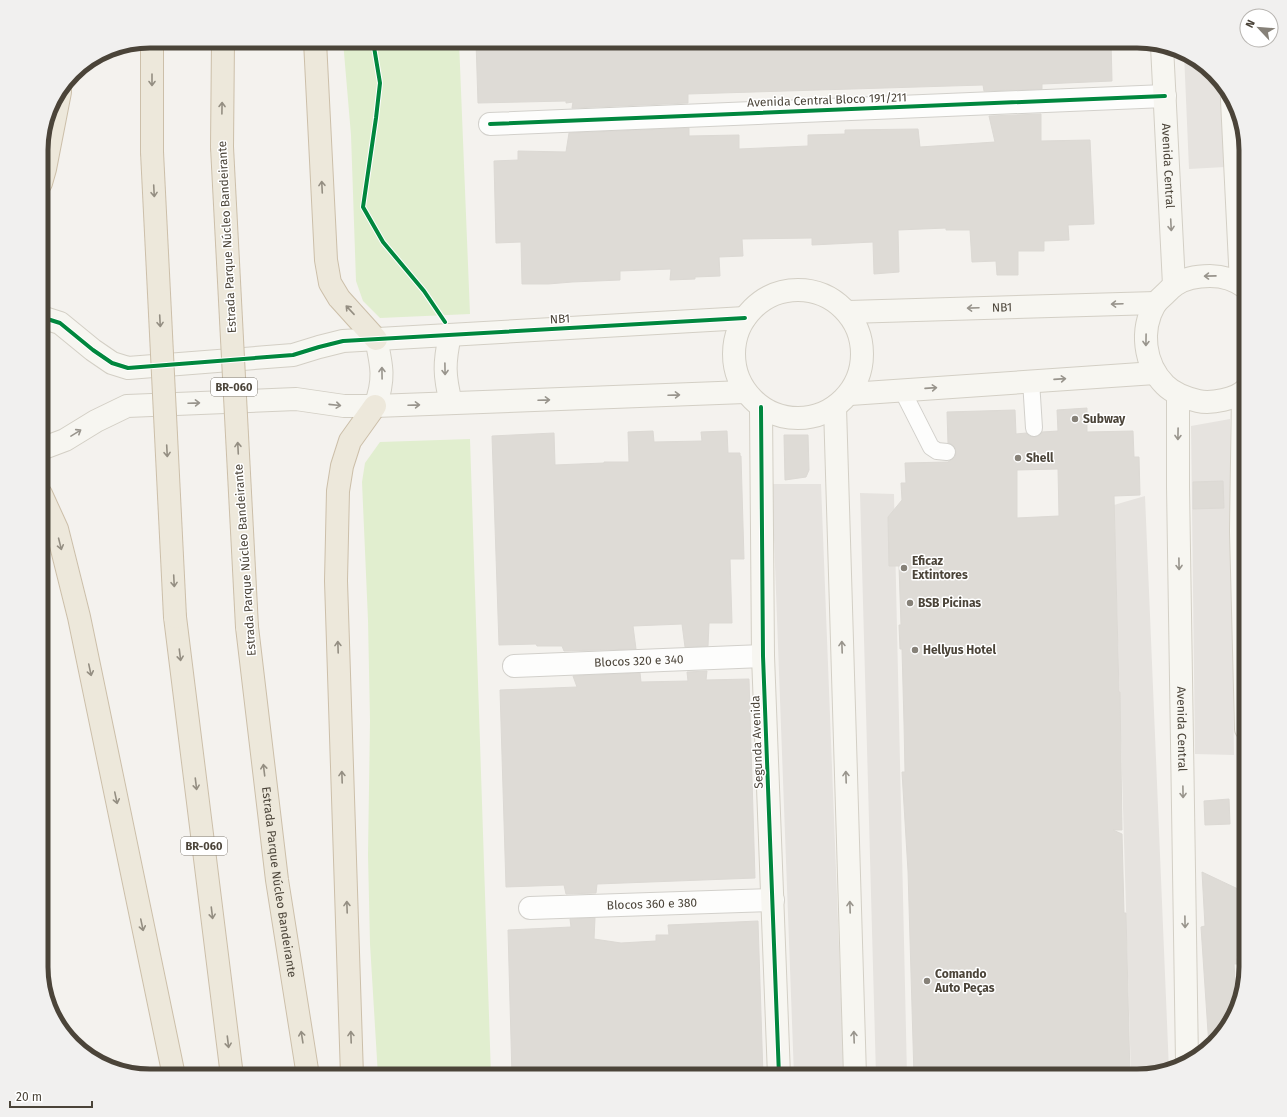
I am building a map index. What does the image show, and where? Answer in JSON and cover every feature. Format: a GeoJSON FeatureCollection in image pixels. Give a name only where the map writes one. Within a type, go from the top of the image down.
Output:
{"type":"FeatureCollection","features":[{"type":"Feature","properties":{"kind":"highway","name":"BR-060"},"geometry":{"type":"LineString","coordinates":[[152,48],[152,152],[175,617],[231,1069]]}},
{"type":"Feature","properties":{"kind":"highway","name":"Estrada Parque Núcleo Bandeirante"},"geometry":{"type":"LineString","coordinates":[[223,48],[222,147],[247,627],[277,880],[307,1069]]}},
{"type":"Feature","properties":{"kind":"highway"},"geometry":{"type":"LineString","coordinates":[[315,48],[326,260],[330,282],[339,298],[376,339]]}},
{"type":"Feature","properties":{"kind":"highway"},"geometry":{"type":"LineString","coordinates":[[48,158],[57,109]]}},
{"type":"Feature","properties":{"kind":"highway"},"geometry":{"type":"LineString","coordinates":[[352,1069],[336,581],[338,491],[342,466],[350,441],[375,406]]}},
{"type":"Feature","properties":{"kind":"highway"},"geometry":{"type":"LineString","coordinates":[[48,509],[57,529],[79,617],[173,1069]]}},
{"type":"Feature","properties":{"kind":"street","name":"Avenida Central"},"geometry":{"type":"LineString","coordinates":[[1162,51],[1174,285]]}},
{"type":"Feature","properties":{"kind":"street","name":"Avenida Central Bloco 191/211"},"geometry":{"type":"LineString","coordinates":[[490,124],[1165,96]]}},
{"type":"Feature","properties":{"kind":"street"},"geometry":{"type":"LineString","coordinates":[[1234,117],[1239,164]]}},
{"type":"Feature","properties":{"kind":"street"},"geometry":{"type":"LineString","coordinates":[[1239,284],[1219,276],[1196,276],[1174,285],[1156,303],[1146,326],[1146,350],[1155,373],[1165,386],[1178,395],[1200,402],[1222,401],[1239,392]]}},
{"type":"Feature","properties":{"kind":"street"},"geometry":{"type":"LineString","coordinates":[[855,1069],[842,401],[860,375],[864,352],[859,331],[848,312],[832,299],[813,291],[792,290],[774,294],[758,304],[745,318],[737,335],[734,353],[736,372],[745,392],[761,407],[778,416],[798,419],[817,416],[842,401],[902,390],[1155,373]]}},
{"type":"Feature","properties":{"kind":"street","name":"NB1"},"geometry":{"type":"LineString","coordinates":[[848,312],[1156,303]]}},
{"type":"Feature","properties":{"kind":"street","name":"NB1"},"geometry":{"type":"LineString","coordinates":[[48,320],[60,324],[112,363],[128,368],[293,355],[319,346],[343,341],[745,318]]}},
{"type":"Feature","properties":{"kind":"street"},"geometry":{"type":"LineString","coordinates":[[450,335],[445,358],[445,373],[451,403]]}},
{"type":"Feature","properties":{"kind":"street"},"geometry":{"type":"LineString","coordinates":[[375,406],[380,392],[382,378],[381,363],[376,339]]}},
{"type":"Feature","properties":{"kind":"street"},"geometry":{"type":"LineString","coordinates":[[48,446],[65,440],[96,421],[127,406],[296,399],[344,406],[375,406],[745,392]]}},
{"type":"Feature","properties":{"kind":"street","name":"Avenida Central"},"geometry":{"type":"LineString","coordinates":[[1178,395],[1178,487],[1187,1056]]}},
{"type":"Feature","properties":{"kind":"street","name":"Segunda Avenida"},"geometry":{"type":"LineString","coordinates":[[761,407],[763,656],[779,1069]]}},
{"type":"Feature","properties":{"kind":"street","name":"Blocos 320 e 340"},"geometry":{"type":"LineString","coordinates":[[514,666],[763,656]]}},
{"type":"Feature","properties":{"kind":"street","name":"Blocos 360 e 380"},"geometry":{"type":"LineString","coordinates":[[530,908],[773,900]]}},
{"type":"Feature","properties":{"kind":"lane"},"geometry":{"type":"LineString","coordinates":[[1031,381],[1034,428]]}},
{"type":"Feature","properties":{"kind":"lane"},"geometry":{"type":"LineString","coordinates":[[902,390],[931,447],[937,451],[947,452]]}},
{"type":"Feature","properties":{"kind":"green space"},"geometry":{"type":"Polygon","coordinates":[[[344,48],[459,48],[470,314],[380,318],[363,301],[356,281],[351,135],[344,48]]]}},
{"type":"Feature","properties":{"kind":"green space"},"geometry":{"type":"Polygon","coordinates":[[[470,439],[491,1069],[378,1069],[370,944],[368,855],[370,721],[368,620],[362,482],[365,463],[380,442],[470,439]]]}},
{"type":"Feature","properties":{"kind":"shaded area"},"geometry":{"type":"Polygon","coordinates":[[[1184,60],[1194,65],[1204,73],[1222,94],[1225,167],[1189,169],[1184,60]]]}},
{"type":"Feature","properties":{"kind":"shaded area"},"geometry":{"type":"Polygon","coordinates":[[[1230,419],[1234,755],[1195,754],[1191,426],[1230,419]]]}},
{"type":"Feature","properties":{"kind":"shaded area"},"geometry":{"type":"Polygon","coordinates":[[[772,484],[821,484],[844,1069],[794,1069],[772,484]]]}},
{"type":"Feature","properties":{"kind":"shaded area"},"geometry":{"type":"Polygon","coordinates":[[[860,493],[894,494],[907,1069],[876,1069],[860,493]]]}},
{"type":"Feature","properties":{"kind":"shaded area"},"geometry":{"type":"Polygon","coordinates":[[[1145,496],[1169,1064],[1137,1069],[1131,1069],[1114,505],[1145,496]]]}},
{"type":"Feature","properties":{"kind":"building"},"geometry":{"type":"Polygon","coordinates":[[[476,48],[1111,48],[1112,81],[1042,84],[1042,89],[984,91],[983,85],[688,94],[688,103],[572,108],[573,102],[566,103],[566,101],[478,103],[476,48]]]}},
{"type":"Feature","properties":{"kind":"building"},"geometry":{"type":"Polygon","coordinates":[[[1041,114],[1041,141],[1090,140],[1094,224],[1068,225],[1069,240],[1044,241],[1044,251],[1018,251],[1018,275],[997,275],[996,261],[972,262],[970,230],[946,230],[946,228],[898,230],[899,272],[874,274],[873,242],[812,245],[812,238],[742,239],[743,256],[719,257],[720,276],[670,280],[671,269],[620,271],[620,280],[522,284],[521,242],[496,243],[494,161],[518,160],[518,151],[566,152],[569,133],[689,128],[689,136],[739,135],[739,149],[808,146],[808,135],[845,134],[845,130],[918,129],[920,147],[995,142],[989,116],[1041,114]]]}},
{"type":"Feature","properties":{"kind":"building"},"geometry":{"type":"Polygon","coordinates":[[[1087,408],[1087,432],[1133,431],[1134,457],[1139,457],[1140,495],[1114,496],[1120,692],[1122,830],[1113,830],[1122,834],[1124,913],[1126,913],[1130,1069],[914,1069],[908,871],[902,772],[905,772],[902,649],[900,649],[899,625],[901,625],[899,566],[889,566],[888,517],[902,500],[901,483],[906,483],[905,463],[948,462],[955,457],[955,448],[952,444],[948,443],[947,412],[1015,410],[1016,434],[1026,433],[1029,436],[1034,437],[1039,436],[1042,432],[1058,431],[1057,410],[1087,408]],[[1058,469],[1017,470],[1017,518],[1059,516],[1058,469]]]}},
{"type":"Feature","properties":{"kind":"building"},"geometry":{"type":"Polygon","coordinates":[[[653,431],[654,442],[702,441],[701,432],[727,431],[728,453],[740,453],[744,559],[730,559],[732,623],[709,623],[708,646],[685,647],[682,624],[633,626],[636,649],[564,651],[562,646],[537,646],[536,644],[499,645],[492,436],[554,433],[555,465],[629,462],[628,432],[653,431]]]}},
{"type":"Feature","properties":{"kind":"building"},"geometry":{"type":"Polygon","coordinates":[[[784,435],[808,435],[809,470],[806,477],[785,480],[784,435]]]}},
{"type":"Feature","properties":{"kind":"building"},"geometry":{"type":"Polygon","coordinates":[[[1223,481],[1224,508],[1193,509],[1193,482],[1223,481]]]}},
{"type":"Feature","properties":{"kind":"building"},"geometry":{"type":"Polygon","coordinates":[[[707,671],[706,680],[749,679],[755,878],[597,884],[596,893],[566,894],[564,885],[506,887],[500,690],[577,687],[573,676],[640,673],[641,682],[688,681],[687,672],[707,671]]]}},
{"type":"Feature","properties":{"kind":"building"},"geometry":{"type":"Polygon","coordinates":[[[1229,799],[1230,824],[1205,825],[1204,801],[1229,799]]]}},
{"type":"Feature","properties":{"kind":"building"},"geometry":{"type":"Polygon","coordinates":[[[1202,872],[1238,889],[1239,911],[1239,956],[1236,956],[1237,964],[1234,964],[1236,992],[1234,1000],[1218,1029],[1208,1039],[1201,927],[1205,926],[1202,872]]]}},
{"type":"Feature","properties":{"kind":"building"},"geometry":{"type":"Polygon","coordinates":[[[595,918],[594,939],[621,943],[656,941],[656,935],[669,935],[668,925],[758,921],[763,1069],[512,1069],[508,930],[571,927],[570,919],[595,918]]]}},
{"type":"Feature","properties":{"kind":"cycle path"},"geometry":{"type":"LineString","coordinates":[[374,48],[380,83],[363,207],[383,242],[424,291],[445,322]]}},
{"type":"Feature","properties":{"kind":"cycle path"},"geometry":{"type":"LineString","coordinates":[[490,124],[1165,96]]}},
{"type":"Feature","properties":{"kind":"cycle path"},"geometry":{"type":"LineString","coordinates":[[48,319],[60,323],[93,350],[112,363],[128,368],[293,355],[343,341],[745,318]]}},
{"type":"Feature","properties":{"kind":"cycle path"},"geometry":{"type":"LineString","coordinates":[[761,407],[763,656],[779,1069]]}},
{"type":"Feature","properties":{"kind":"place","name":"Subway"},"geometry":{"type":"Point","coordinates":[1075,419]}},
{"type":"Feature","properties":{"kind":"place","name":"Shell"},"geometry":{"type":"Point","coordinates":[1018,458]}},
{"type":"Feature","properties":{"kind":"place","name":"Eficaz Extintores"},"geometry":{"type":"Point","coordinates":[904,568]}},
{"type":"Feature","properties":{"kind":"place","name":"BSB Picinas"},"geometry":{"type":"Point","coordinates":[910,603]}},
{"type":"Feature","properties":{"kind":"place","name":"Hellyus Hotel"},"geometry":{"type":"Point","coordinates":[915,650]}},
{"type":"Feature","properties":{"kind":"place","name":"Comando Auto Peças"},"geometry":{"type":"Point","coordinates":[927,981]}}]}
